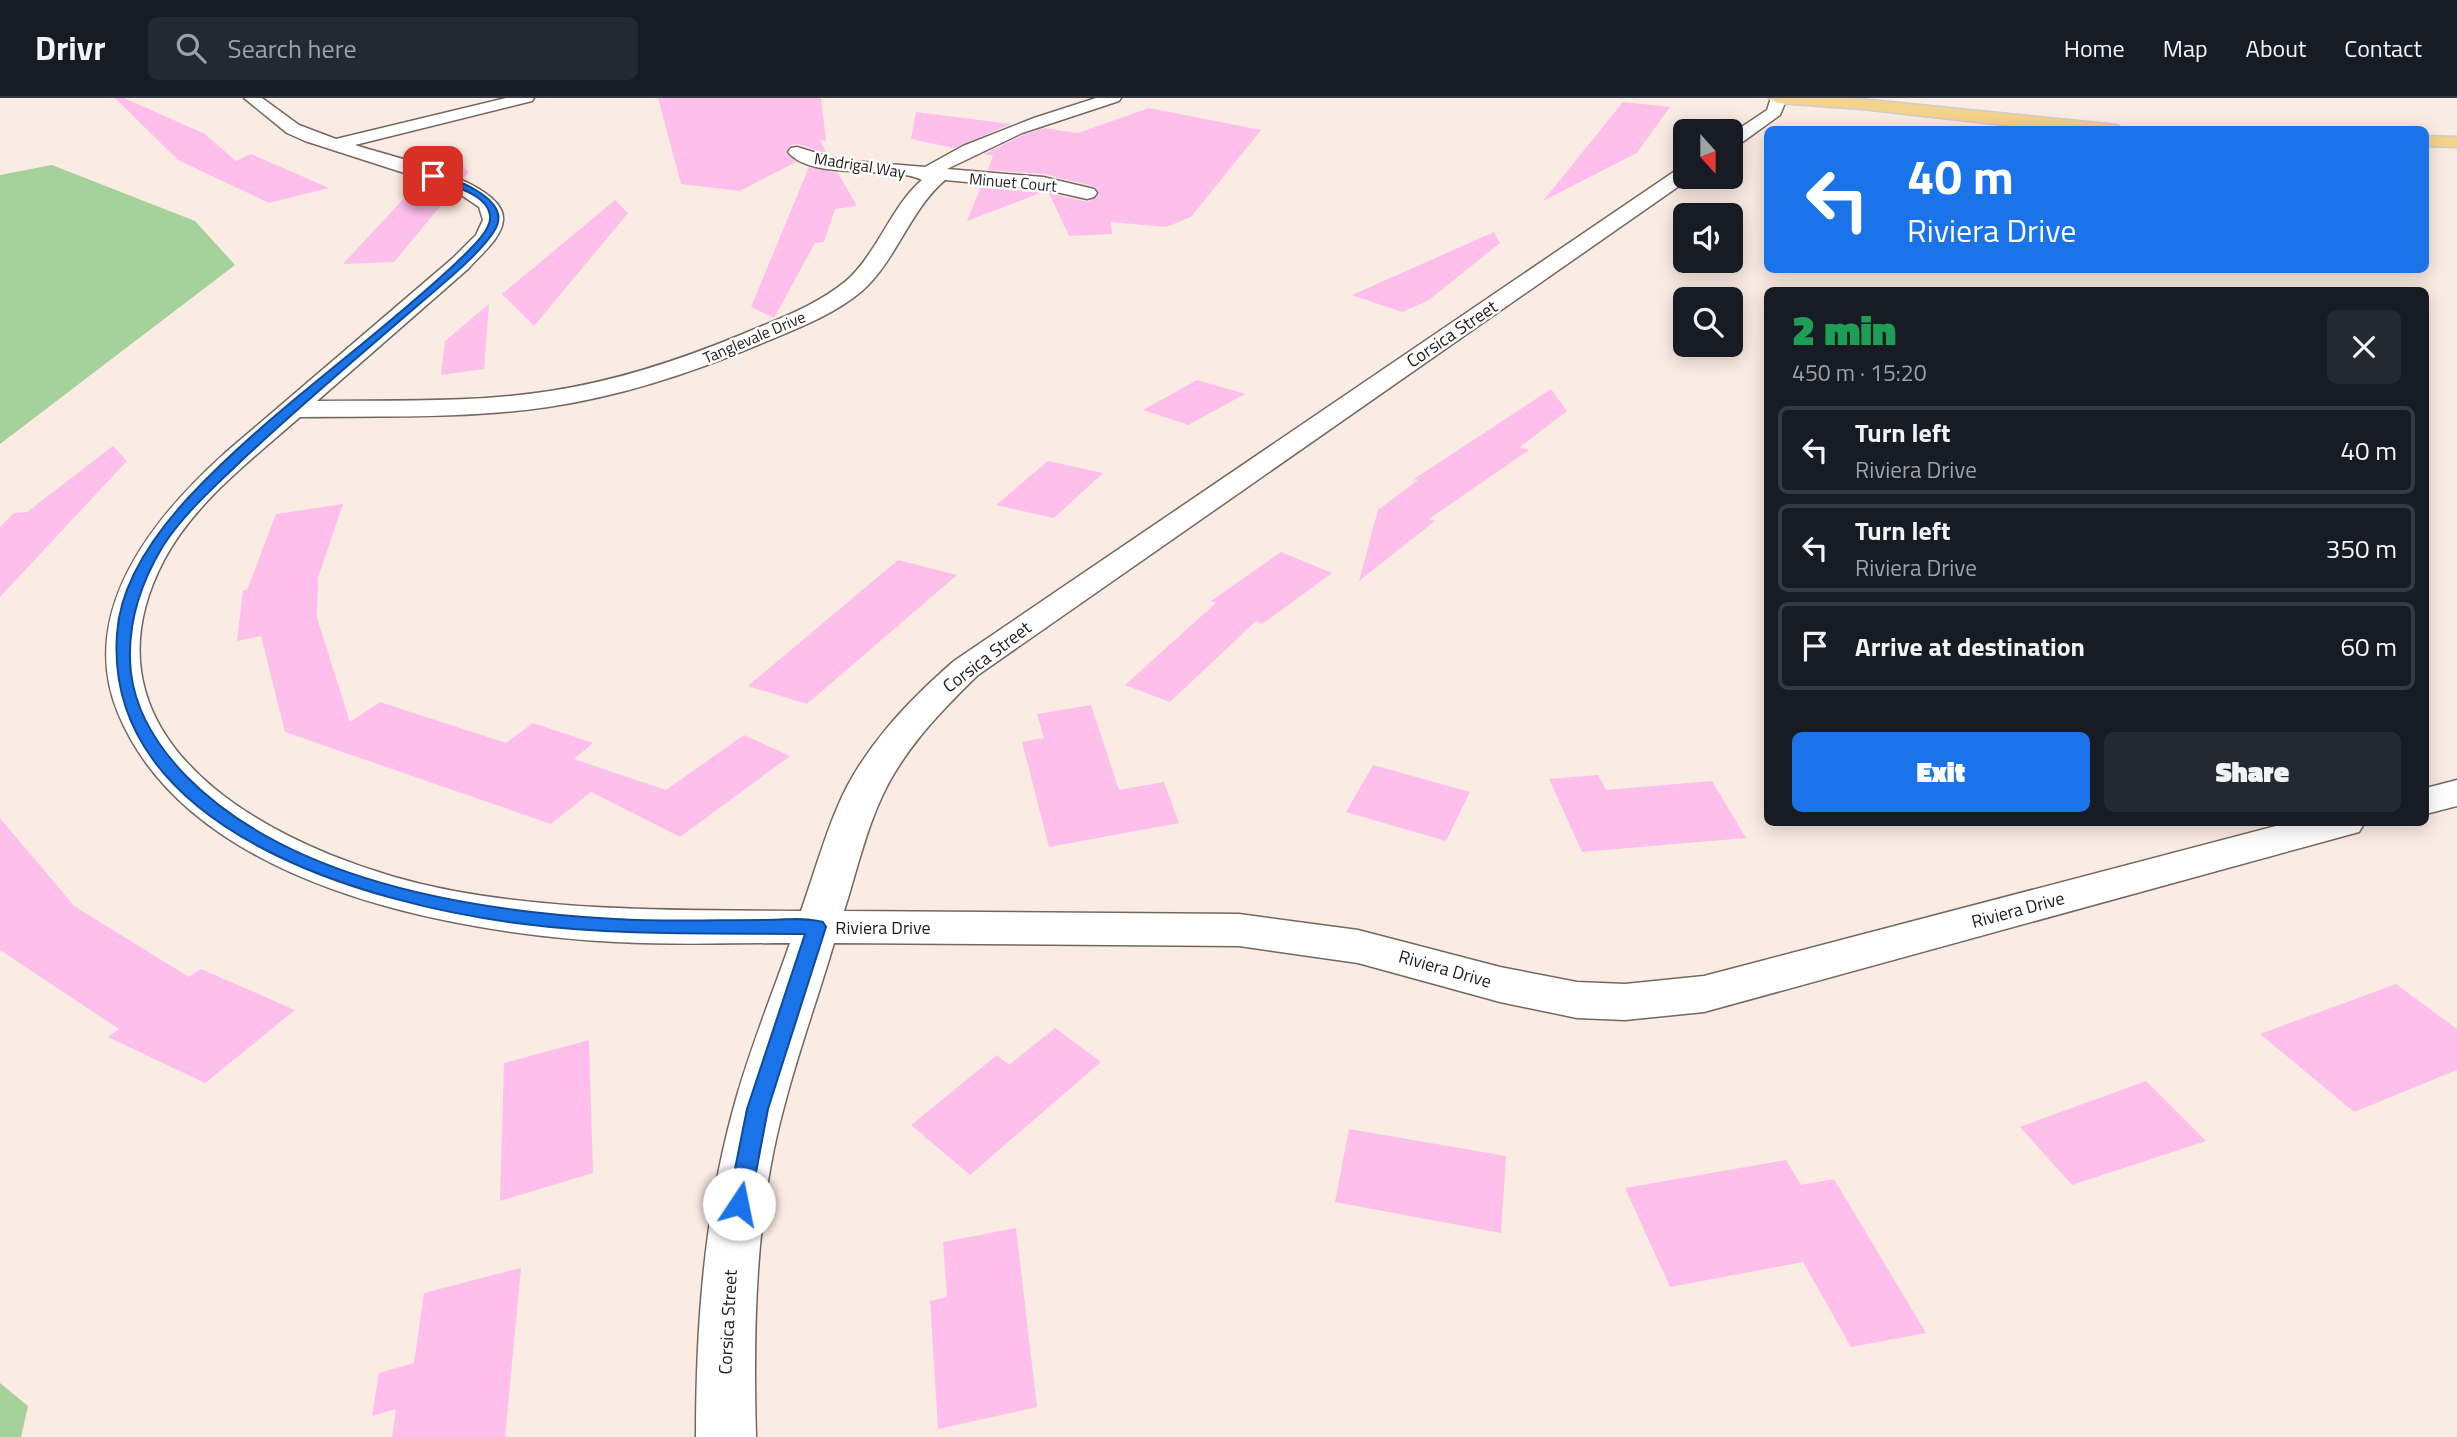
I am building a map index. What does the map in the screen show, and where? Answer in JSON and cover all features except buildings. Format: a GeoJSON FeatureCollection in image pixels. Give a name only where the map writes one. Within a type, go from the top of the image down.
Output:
{"type":"FeatureCollection","features":[{"type":"Feature","properties":{"kind":"main road"},"geometry":{"type":"LineString","coordinates":[[1778,98],[1835,99],[2005,122],[2061,126]]}},
{"type":"Feature","properties":{"kind":"main road"},"geometry":{"type":"LineString","coordinates":[[2429,141],[2457,142]]}},
{"type":"Feature","properties":{"kind":"street","name":"Riviera Drive"},"geometry":{"type":"LineString","coordinates":[[252,98],[293,129],[333,145],[468,189],[490,204],[494,215],[493,226],[461,263],[193,500],[159,543],[136,585],[124,630],[124,675],[136,719],[161,760],[201,801],[259,840],[334,873],[428,901],[522,917],[616,926],[1239,930],[1305,935],[1375,950],[1513,988],[1578,1000],[1646,1002],[1704,994],[2330,826]]}},
{"type":"Feature","properties":{"kind":"street"},"geometry":{"type":"LineString","coordinates":[[333,145],[527,98]]}},
{"type":"Feature","properties":{"kind":"street","name":"Tanglevale Drive"},"geometry":{"type":"LineString","coordinates":[[293,409],[517,403],[612,387],[692,363],[810,314],[855,286],[866,275],[932,175],[949,159],[984,142],[1113,98]]}},
{"type":"Feature","properties":{"kind":"street"},"geometry":{"type":"LineString","coordinates":[[1743,134],[1774,112],[1778,98]]}},
{"type":"Feature","properties":{"kind":"street","name":"Madrigal Way"},"geometry":{"type":"LineString","coordinates":[[797,152],[808,158],[839,165],[932,175]]}},
{"type":"Feature","properties":{"kind":"street","name":"Minuet Court"},"geometry":{"type":"LineString","coordinates":[[932,175],[1043,183],[1087,193]]}},
{"type":"Feature","properties":{"kind":"street","name":"Corsica Street"},"geometry":{"type":"LineString","coordinates":[[726,1437],[724,1376],[734,1227],[758,1109],[857,807],[887,754],[925,706],[966,668],[1673,181]]}},
{"type":"Feature","properties":{"kind":"street"},"geometry":{"type":"LineString","coordinates":[[2429,800],[2457,793]]}},
{"type":"Feature","properties":{"kind":"green space"},"geometry":{"type":"Polygon","coordinates":[[[52,165],[195,221],[235,265],[0,444],[0,175],[52,165]]]}},
{"type":"Feature","properties":{"kind":"green space"},"geometry":{"type":"Polygon","coordinates":[[[0,1383],[28,1406],[21,1437],[0,1437],[0,1383]]]}},
{"type":"Feature","properties":{"kind":"route"},"geometry":{"type":"LineString","coordinates":[[433,176],[458,184],[478,194],[490,204],[494,215],[493,226],[461,263],[257,440],[193,500],[159,543],[136,585],[124,630],[124,675],[136,719],[161,760],[201,801],[259,840],[334,873],[428,901],[522,917],[616,926],[817,927],[758,1109],[739,1204]]}}]}
